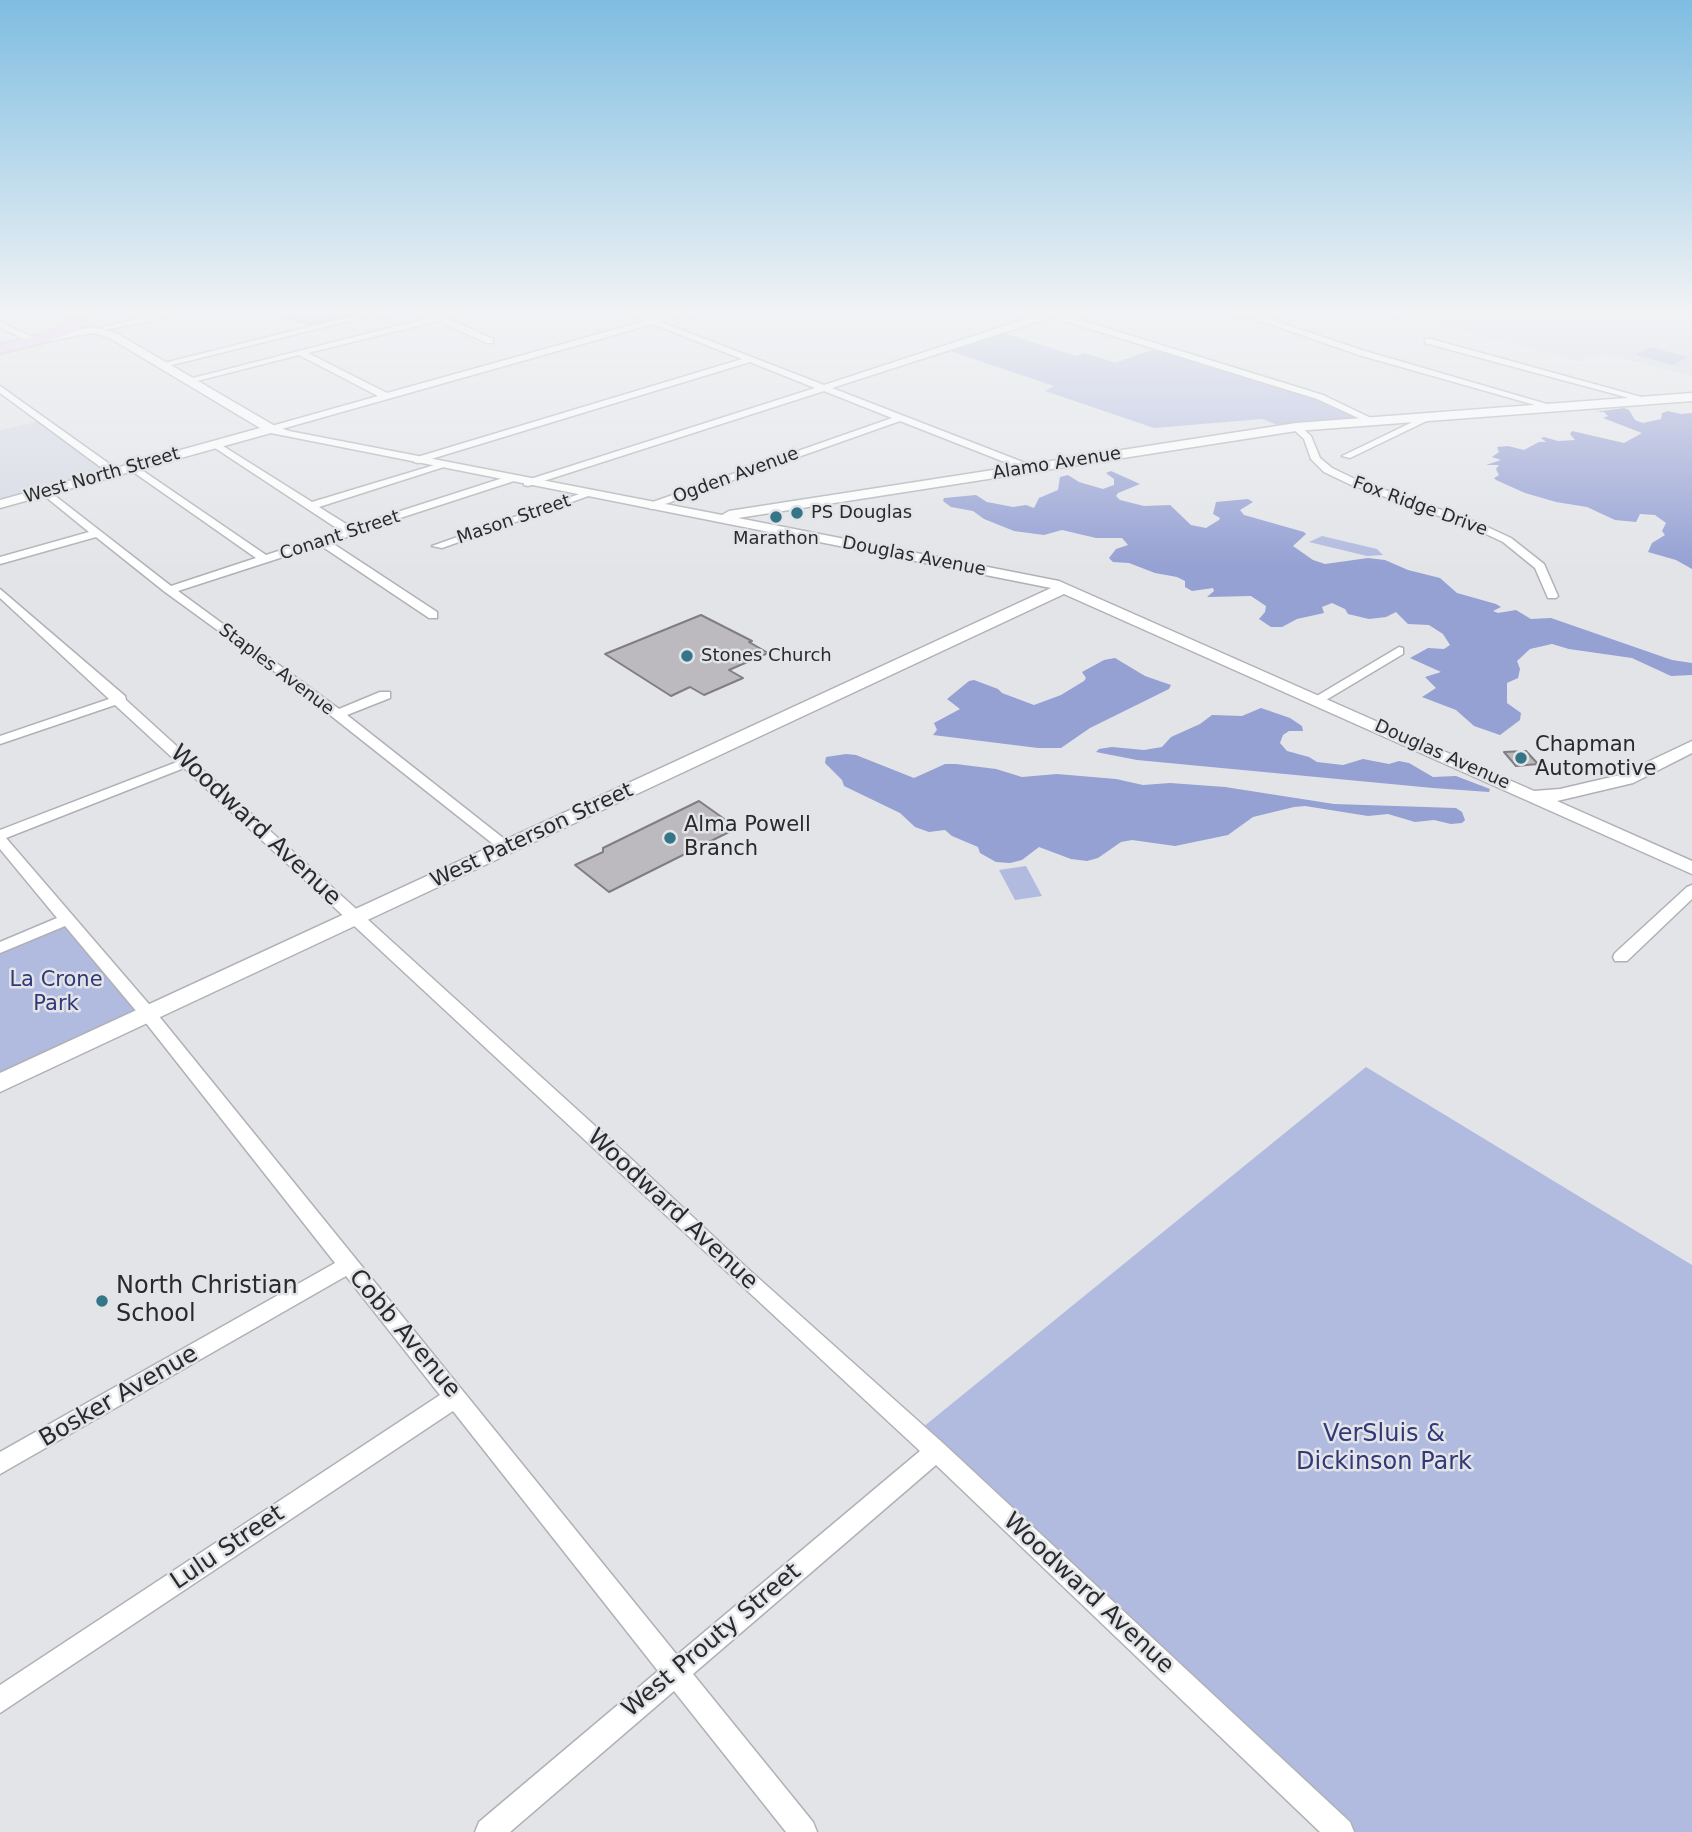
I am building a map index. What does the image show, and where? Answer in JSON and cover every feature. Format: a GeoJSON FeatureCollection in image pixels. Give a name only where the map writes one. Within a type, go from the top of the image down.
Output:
{"type":"FeatureCollection","features":[{"type":"Feature","properties":{"kind":"street"},"geometry":{"type":"LineString","coordinates":[[10,396],[114,472]]}},
{"type":"Feature","properties":{"kind":"street","name":"Douglas Avenue"},"geometry":{"type":"LineString","coordinates":[[217,396],[271,429],[510,480],[1043,581],[1692,868]]}},
{"type":"Feature","properties":{"kind":"street"},"geometry":{"type":"LineString","coordinates":[[418,460],[627,396]]}},
{"type":"Feature","properties":{"kind":"street"},"geometry":{"type":"LineString","coordinates":[[528,483],[795,396]]}},
{"type":"Feature","properties":{"kind":"street"},"geometry":{"type":"LineString","coordinates":[[843,396],[1029,468]]}},
{"type":"Feature","properties":{"kind":"street"},"geometry":{"type":"LineString","coordinates":[[1319,396],[1370,420]]}},
{"type":"Feature","properties":{"kind":"street"},"geometry":{"type":"LineString","coordinates":[[1516,396],[1552,407]]}},
{"type":"Feature","properties":{"kind":"street"},"geometry":{"type":"LineString","coordinates":[[1634,396],[1647,400]]}},
{"type":"Feature","properties":{"kind":"street","name":"West North Street"},"geometry":{"type":"LineString","coordinates":[[0,504],[387,397]]}},
{"type":"Feature","properties":{"kind":"street","name":"Alamo Avenue"},"geometry":{"type":"LineString","coordinates":[[716,519],[733,514],[1296,427],[1692,397]]}},
{"type":"Feature","properties":{"kind":"street"},"geometry":{"type":"LineString","coordinates":[[1347,456],[1432,416]]}},
{"type":"Feature","properties":{"kind":"street","name":"Ogden Avenue"},"geometry":{"type":"LineString","coordinates":[[651,506],[900,418]]}},
{"type":"Feature","properties":{"kind":"street","name":"Fox Ridge Drive"},"geometry":{"type":"LineString","coordinates":[[1296,427],[1308,438],[1316,459],[1328,470],[1353,482],[1477,526],[1507,540],[1540,566],[1552,596]]}},
{"type":"Feature","properties":{"kind":"street"},"geometry":{"type":"LineString","coordinates":[[215,444],[352,533]]}},
{"type":"Feature","properties":{"kind":"street"},"geometry":{"type":"LineString","coordinates":[[311,506],[445,465]]}},
{"type":"Feature","properties":{"kind":"street"},"geometry":{"type":"LineString","coordinates":[[133,467],[266,560]]}},
{"type":"Feature","properties":{"kind":"street","name":"Conant Street"},"geometry":{"type":"LineString","coordinates":[[169,590],[510,480]]}},
{"type":"Feature","properties":{"kind":"street","name":"Staples Avenue"},"geometry":{"type":"LineString","coordinates":[[45,491],[169,590],[507,848]]}},
{"type":"Feature","properties":{"kind":"street","name":"Mason Street"},"geometry":{"type":"LineString","coordinates":[[438,546],[589,494]]}},
{"type":"Feature","properties":{"kind":"street"},"geometry":{"type":"LineString","coordinates":[[734,522],[755,512]]}},
{"type":"Feature","properties":{"kind":"street"},"geometry":{"type":"LineString","coordinates":[[0,561],[97,533]]}},
{"type":"Feature","properties":{"kind":"street"},"geometry":{"type":"LineString","coordinates":[[323,542],[433,615]]}},
{"type":"Feature","properties":{"kind":"street","name":"West Paterson Street"},"geometry":{"type":"LineString","coordinates":[[0,1083],[1064,588]]}},
{"type":"Feature","properties":{"kind":"street","name":"Woodward Avenue"},"geometry":{"type":"LineString","coordinates":[[0,592],[120,699],[355,919],[936,1451],[1340,1832]]}},
{"type":"Feature","properties":{"kind":"street"},"geometry":{"type":"LineString","coordinates":[[1317,700],[1399,651]]}},
{"type":"Feature","properties":{"kind":"street"},"geometry":{"type":"LineString","coordinates":[[336,715],[385,695]]}},
{"type":"Feature","properties":{"kind":"street"},"geometry":{"type":"LineString","coordinates":[[0,740],[120,699]]}},
{"type":"Feature","properties":{"kind":"street"},"geometry":{"type":"LineString","coordinates":[[1534,796],[1560,795],[1626,779],[1692,747]]}},
{"type":"Feature","properties":{"kind":"street"},"geometry":{"type":"LineString","coordinates":[[0,837],[186,763]]}},
{"type":"Feature","properties":{"kind":"street","name":"Cobb Avenue"},"geometry":{"type":"LineString","coordinates":[[0,837],[148,1014],[347,1266],[456,1397],[803,1832]]}},
{"type":"Feature","properties":{"kind":"street"},"geometry":{"type":"LineString","coordinates":[[1621,957],[1692,890]]}},
{"type":"Feature","properties":{"kind":"street"},"geometry":{"type":"LineString","coordinates":[[0,948],[68,919]]}},
{"type":"Feature","properties":{"kind":"street","name":"Bosker Avenue"},"geometry":{"type":"LineString","coordinates":[[0,1464],[347,1266]]}},
{"type":"Feature","properties":{"kind":"street","name":"Lulu Street"},"geometry":{"type":"LineString","coordinates":[[0,1700],[456,1397]]}},
{"type":"Feature","properties":{"kind":"street","name":"West Prouty Street"},"geometry":{"type":"LineString","coordinates":[[489,1832],[936,1451]]}},
{"type":"Feature","properties":{"kind":"shaded area"},"geometry":{"type":"Polygon","coordinates":[[[1624,408],[1629,410],[1635,420],[1643,423],[1661,419],[1662,413],[1668,411],[1692,413],[1692,569],[1676,560],[1648,552],[1652,543],[1665,535],[1662,531],[1666,523],[1655,515],[1640,514],[1636,522],[1615,520],[1587,507],[1525,493],[1494,478],[1499,475],[1496,469],[1499,465],[1486,465],[1501,460],[1492,457],[1499,452],[1497,447],[1508,446],[1524,450],[1539,442],[1546,442],[1541,438],[1544,437],[1558,441],[1575,440],[1570,434],[1572,431],[1624,443],[1642,433],[1603,418],[1608,416],[1604,412],[1595,412],[1624,408]]]}},
{"type":"Feature","properties":{"kind":"shaded area"},"geometry":{"type":"Polygon","coordinates":[[[39,421],[107,472],[0,501],[0,430],[39,421]]]}},
{"type":"Feature","properties":{"kind":"shaded area"},"geometry":{"type":"Polygon","coordinates":[[[1111,471],[1140,484],[1118,493],[1116,496],[1120,500],[1144,506],[1170,505],[1191,525],[1206,528],[1219,520],[1220,518],[1213,514],[1216,502],[1248,499],[1253,502],[1240,510],[1244,515],[1304,532],[1306,534],[1293,546],[1313,560],[1325,564],[1368,558],[1385,560],[1408,570],[1440,578],[1457,593],[1496,604],[1501,607],[1493,611],[1498,613],[1516,610],[1531,619],[1551,618],[1672,660],[1692,663],[1692,675],[1671,676],[1632,658],[1552,644],[1530,649],[1517,661],[1520,669],[1518,678],[1507,683],[1507,703],[1521,713],[1520,720],[1500,735],[1474,726],[1456,710],[1422,697],[1436,688],[1425,677],[1441,672],[1410,658],[1428,648],[1444,649],[1450,645],[1443,634],[1429,625],[1408,624],[1396,612],[1386,617],[1369,619],[1348,614],[1345,609],[1332,603],[1322,607],[1324,613],[1297,619],[1282,627],[1271,627],[1259,619],[1266,606],[1251,596],[1207,597],[1214,591],[1213,588],[1192,591],[1185,587],[1185,581],[1177,577],[1155,573],[1129,563],[1113,562],[1109,558],[1116,549],[1128,545],[1122,538],[1096,538],[1062,530],[1044,535],[1014,531],[984,519],[973,511],[951,507],[943,501],[944,498],[976,495],[987,502],[1034,508],[1039,498],[1058,490],[1060,477],[1068,475],[1079,482],[1103,489],[1114,485],[1114,479],[1106,473],[1111,471]]]}},
{"type":"Feature","properties":{"kind":"shaded area"},"geometry":{"type":"Polygon","coordinates":[[[1115,658],[1145,676],[1171,685],[1169,689],[1090,728],[1061,748],[1038,748],[933,735],[937,730],[934,723],[960,709],[947,699],[969,681],[974,680],[1034,705],[1061,695],[1084,681],[1086,678],[1082,672],[1104,660],[1115,658]]]}},
{"type":"Feature","properties":{"kind":"shaded area"},"geometry":{"type":"Polygon","coordinates":[[[1261,708],[1290,718],[1302,726],[1303,731],[1289,731],[1283,735],[1280,743],[1287,751],[1317,762],[1343,765],[1363,759],[1389,764],[1399,761],[1409,763],[1433,777],[1456,776],[1490,789],[1489,792],[1137,760],[1096,752],[1112,747],[1144,750],[1162,747],[1171,737],[1200,724],[1212,715],[1242,716],[1261,708]]]}},
{"type":"Feature","properties":{"kind":"shaded area"},"geometry":{"type":"Polygon","coordinates":[[[856,755],[914,778],[945,764],[956,764],[996,769],[1022,777],[1057,774],[1116,779],[1143,785],[1170,783],[1225,787],[1334,804],[1456,808],[1462,812],[1465,820],[1451,824],[1434,820],[1415,822],[1388,814],[1368,816],[1305,806],[1253,817],[1228,835],[1175,846],[1132,840],[1121,842],[1098,858],[1087,861],[1071,859],[1039,847],[1022,860],[996,862],[980,853],[978,847],[952,836],[945,830],[929,832],[915,827],[900,813],[844,786],[842,780],[825,763],[826,757],[856,755]]]}},
{"type":"Feature","properties":{"kind":"green space"},"geometry":{"type":"Polygon","coordinates":[[[1061,396],[1307,396],[1359,419],[1280,426],[1262,419],[1154,428],[1061,396]]]}},
{"type":"Feature","properties":{"kind":"green space"},"geometry":{"type":"Polygon","coordinates":[[[1322,536],[1377,549],[1383,555],[1367,556],[1309,542],[1322,536]]]}},
{"type":"Feature","properties":{"kind":"green space"},"geometry":{"type":"Polygon","coordinates":[[[1026,866],[1042,896],[1015,900],[999,870],[1026,866]]]}},
{"type":"Feature","properties":{"kind":"green space","name":"La Crone Park"},"geometry":{"type":"Polygon","coordinates":[[[68,919],[148,1014],[0,1083],[0,948],[68,919]]]}},
{"type":"Feature","properties":{"kind":"green space","name":"VerSluis & Dickinson Park"},"geometry":{"type":"Polygon","coordinates":[[[1366,1067],[1692,1265],[1692,1832],[1341,1832],[917,1432],[1366,1067]]]}},
{"type":"Feature","properties":{"kind":"building","name":"Stones Church"},"geometry":{"type":"Polygon","coordinates":[[[701,615],[752,641],[749,642],[768,653],[729,670],[743,678],[704,695],[690,687],[671,696],[605,654],[701,615]]]}},
{"type":"Feature","properties":{"kind":"building","name":"Chapman Automotive"},"geometry":{"type":"Polygon","coordinates":[[[1526,751],[1538,764],[1516,766],[1504,752],[1526,751]]]}},
{"type":"Feature","properties":{"kind":"building","name":"Alma Powell Branch"},"geometry":{"type":"Polygon","coordinates":[[[699,801],[737,828],[609,892],[575,865],[603,852],[603,848],[699,801]]]}},
{"type":"Feature","properties":{"kind":"place","name":"PS Douglas"},"geometry":{"type":"Point","coordinates":[797,513]}},
{"type":"Feature","properties":{"kind":"place","name":"Marathon"},"geometry":{"type":"Point","coordinates":[776,517]}},
{"type":"Feature","properties":{"kind":"place","name":"Stones Church"},"geometry":{"type":"Point","coordinates":[687,656]}},
{"type":"Feature","properties":{"kind":"place","name":"Chapman Automotive"},"geometry":{"type":"Point","coordinates":[1521,758]}},
{"type":"Feature","properties":{"kind":"place","name":"Alma Powell Branch"},"geometry":{"type":"Point","coordinates":[670,838]}},
{"type":"Feature","properties":{"kind":"place","name":"North Christian School"},"geometry":{"type":"Point","coordinates":[102,1301]}}]}
